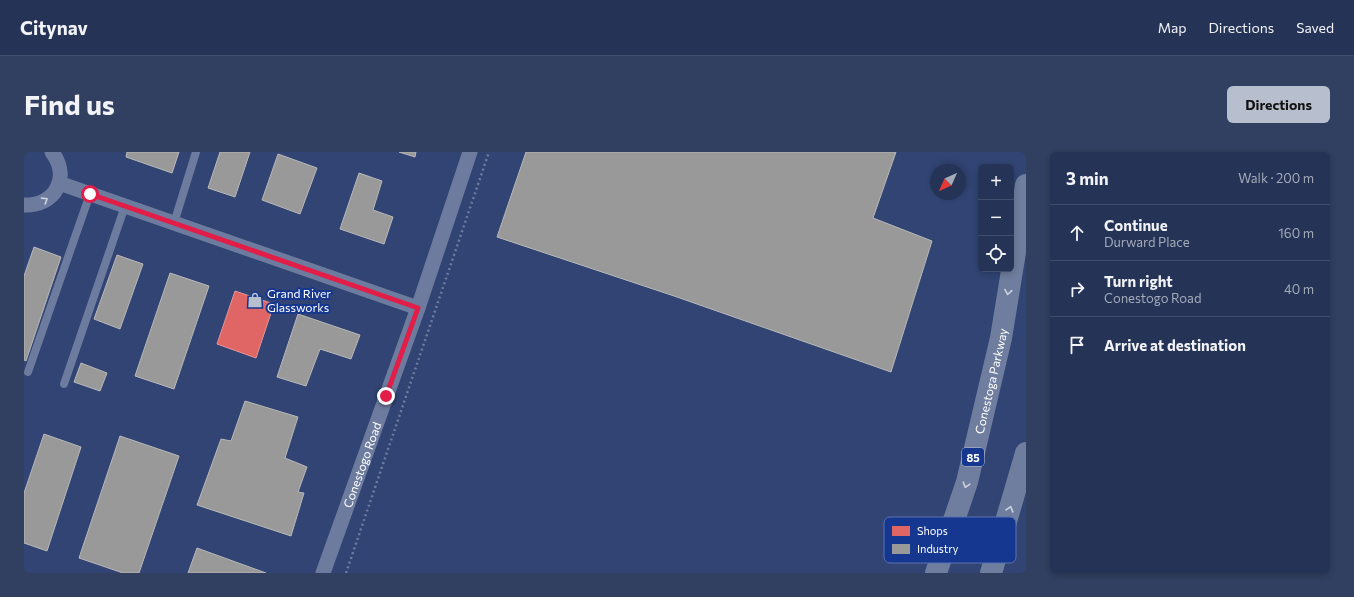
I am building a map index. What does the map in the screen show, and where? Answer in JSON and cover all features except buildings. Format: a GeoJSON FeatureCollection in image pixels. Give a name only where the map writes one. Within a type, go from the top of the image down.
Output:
{"type":"FeatureCollection","features":[{"type":"Feature","properties":{"kind":"highway","name":"Conestoga Parkway"},"geometry":{"type":"LineString","coordinates":[[954,517],[966,482],[1001,338],[1026,185]]}},
{"type":"Feature","properties":{"kind":"highway"},"geometry":{"type":"LineString","coordinates":[[1007,517],[1026,453]]}},
{"type":"Feature","properties":{"kind":"highway","name":"Conestoga Parkway"},"geometry":{"type":"LineString","coordinates":[[936,573],[939,563]]}},
{"type":"Feature","properties":{"kind":"highway"},"geometry":{"type":"LineString","coordinates":[[991,573],[994,563]]}},
{"type":"Feature","properties":{"kind":"street"},"geometry":{"type":"LineString","coordinates":[[24,205],[34,205],[45,201],[54,193],[59,183],[61,171],[58,160],[52,152]]}},
{"type":"Feature","properties":{"kind":"street","name":"Conestogo Road"},"geometry":{"type":"LineString","coordinates":[[323,573],[418,308],[470,152]]}},
{"type":"Feature","properties":{"kind":"street"},"geometry":{"type":"LineString","coordinates":[[59,183],[418,308]]}},
{"type":"Feature","properties":{"kind":"lane"},"geometry":{"type":"LineString","coordinates":[[174,223],[196,152]]}},
{"type":"Feature","properties":{"kind":"lane"},"geometry":{"type":"LineString","coordinates":[[28,372],[90,194]]}},
{"type":"Feature","properties":{"kind":"lane"},"geometry":{"type":"LineString","coordinates":[[64,384],[125,206]]}},
{"type":"Feature","properties":{"kind":"path"},"geometry":{"type":"LineString","coordinates":[[346,573],[489,152]]}},
{"type":"Feature","properties":{"kind":"place","name":"Grand River Glassworks"},"geometry":{"type":"Point","coordinates":[255,300]}},
{"type":"Feature","properties":{"kind":"route"},"geometry":{"type":"LineString","coordinates":[[90,194],[418,308],[386,396]]}}]}
